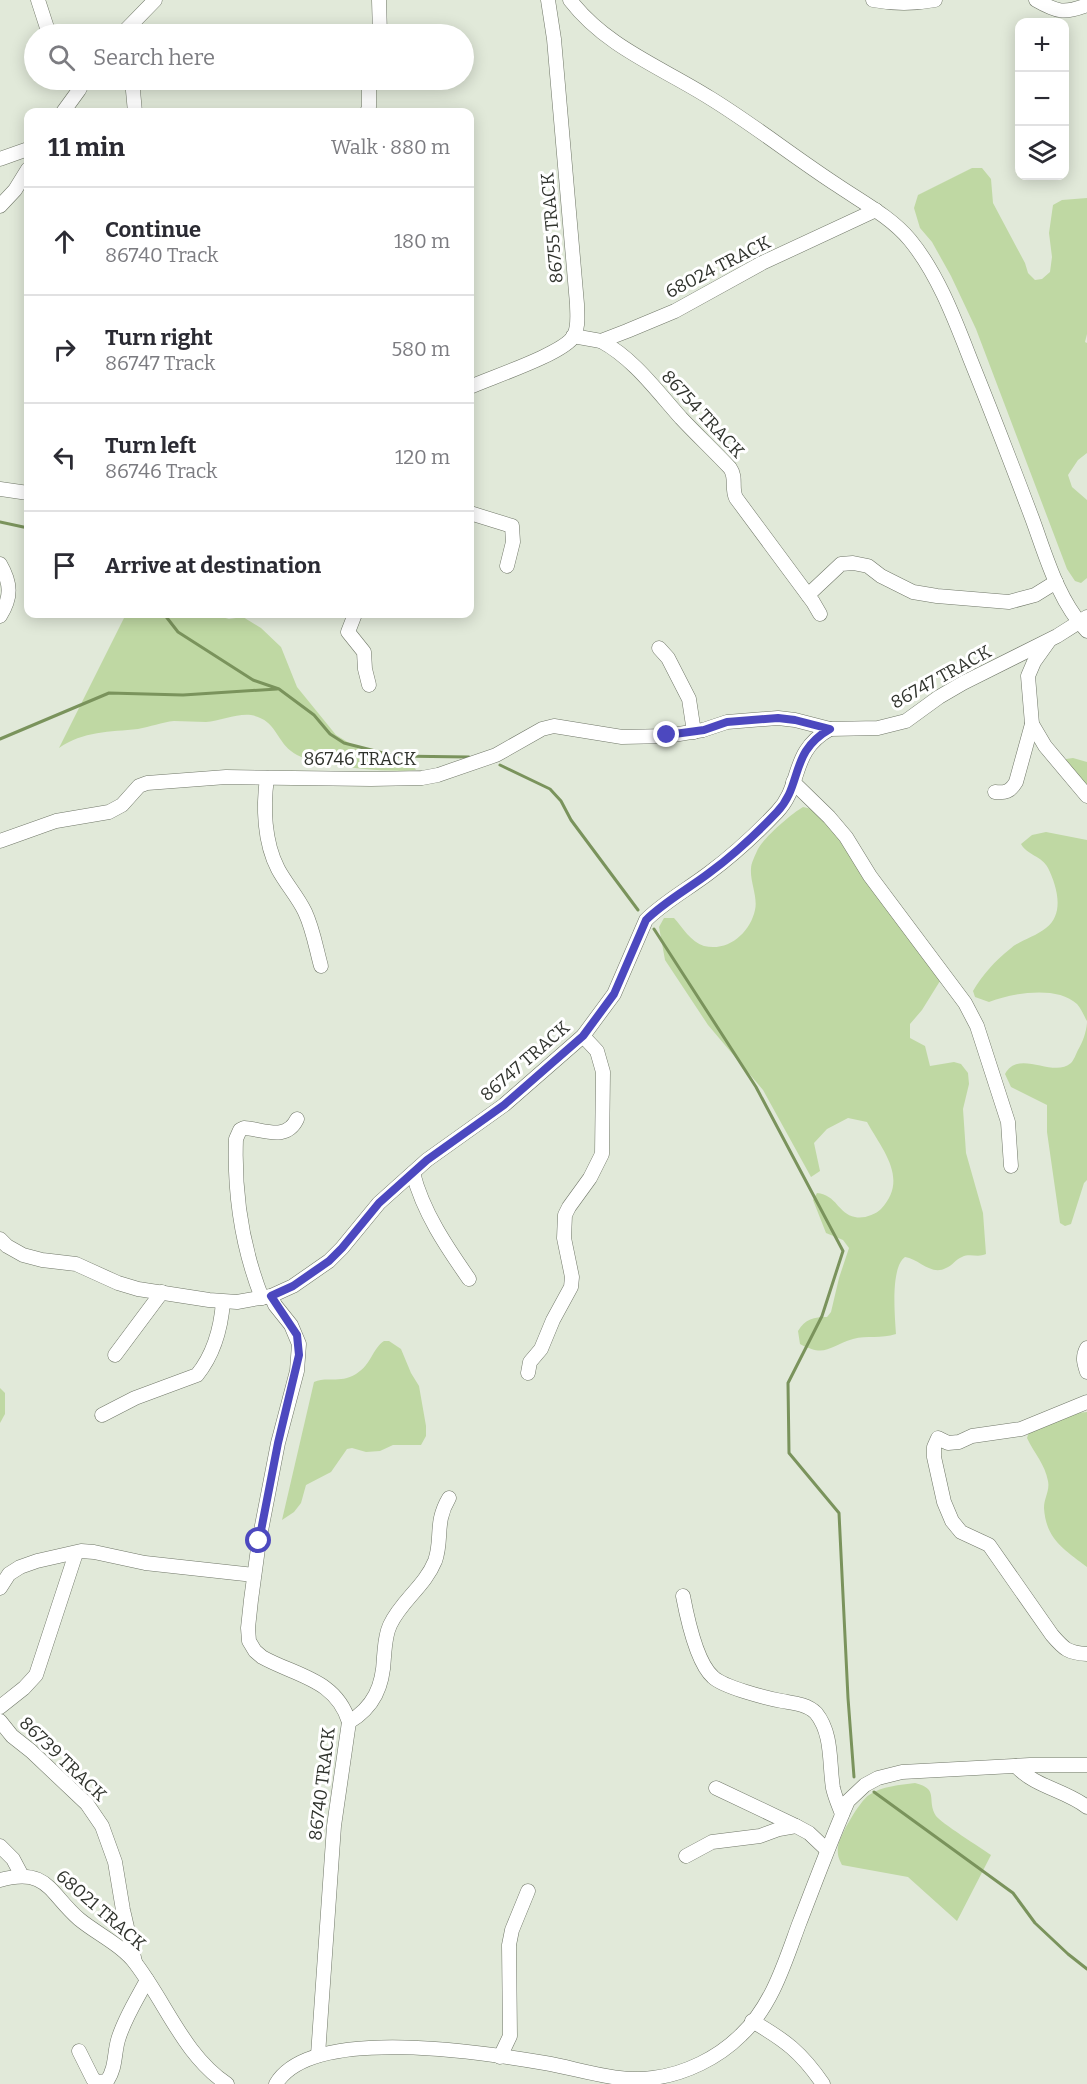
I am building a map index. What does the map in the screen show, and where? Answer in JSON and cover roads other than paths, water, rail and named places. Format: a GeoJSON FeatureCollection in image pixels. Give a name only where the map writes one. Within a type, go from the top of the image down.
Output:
{"type":"FeatureCollection","features":[{"type":"Feature","properties":{"kind":"street"},"geometry":{"type":"LineString","coordinates":[[38,0],[46,24]]}},
{"type":"Feature","properties":{"kind":"street"},"geometry":{"type":"LineString","coordinates":[[134,24],[155,0]]}},
{"type":"Feature","properties":{"kind":"street"},"geometry":{"type":"LineString","coordinates":[[380,0],[380,24]]}},
{"type":"Feature","properties":{"kind":"street","name":"86755 TRACK"},"geometry":{"type":"LineString","coordinates":[[548,0],[554,39],[577,303],[577,329],[573,336]]}},
{"type":"Feature","properties":{"kind":"street"},"geometry":{"type":"LineString","coordinates":[[570,0],[592,25],[612,41],[710,98],[876,210],[908,237],[919,251],[950,310],[985,394],[1056,582],[1084,624]]}},
{"type":"Feature","properties":{"kind":"street"},"geometry":{"type":"LineString","coordinates":[[873,0],[903,3],[935,0]]}},
{"type":"Feature","properties":{"kind":"street"},"geometry":{"type":"LineString","coordinates":[[1036,0],[1059,11],[1068,12],[1087,5]]}},
{"type":"Feature","properties":{"kind":"street"},"geometry":{"type":"LineString","coordinates":[[65,108],[75,90]]}},
{"type":"Feature","properties":{"kind":"street"},"geometry":{"type":"LineString","coordinates":[[133,90],[135,108]]}},
{"type":"Feature","properties":{"kind":"street"},"geometry":{"type":"LineString","coordinates":[[369,90],[369,108]]}},
{"type":"Feature","properties":{"kind":"street"},"geometry":{"type":"LineString","coordinates":[[0,159],[24,150]]}},
{"type":"Feature","properties":{"kind":"street"},"geometry":{"type":"LineString","coordinates":[[0,206],[24,174]]}},
{"type":"Feature","properties":{"kind":"street","name":"68024 TRACK"},"geometry":{"type":"LineString","coordinates":[[600,341],[675,311],[762,263],[876,210]]}},
{"type":"Feature","properties":{"kind":"street"},"geometry":{"type":"LineString","coordinates":[[474,385],[546,355],[568,344],[573,336],[600,341]]}},
{"type":"Feature","properties":{"kind":"street","name":"86754 TRACK"},"geometry":{"type":"LineString","coordinates":[[600,341],[630,361],[730,468],[735,476],[736,498],[808,594],[820,614]]}},
{"type":"Feature","properties":{"kind":"street"},"geometry":{"type":"LineString","coordinates":[[0,489],[24,492]]}},
{"type":"Feature","properties":{"kind":"street"},"geometry":{"type":"LineString","coordinates":[[474,514],[512,526],[513,542],[507,566]]}},
{"type":"Feature","properties":{"kind":"street"},"geometry":{"type":"LineString","coordinates":[[808,594],[841,564],[853,563],[868,566],[881,576],[913,592],[938,596],[1009,602],[1035,595],[1056,582]]}},
{"type":"Feature","properties":{"kind":"street"},"geometry":{"type":"LineString","coordinates":[[0,564],[10,587],[8,600],[0,616]]}},
{"type":"Feature","properties":{"kind":"street"},"geometry":{"type":"LineString","coordinates":[[353,618],[348,632],[364,652],[369,685]]}},
{"type":"Feature","properties":{"kind":"street","name":"86747 TRACK"},"geometry":{"type":"LineString","coordinates":[[0,1239],[14,1251],[32,1258],[76,1264],[118,1283],[223,1302],[266,1297],[293,1286],[329,1261],[379,1203],[427,1160],[504,1105],[583,1036],[614,994],[646,920],[711,872],[771,818],[788,799],[799,763],[807,749],[821,734],[830,729],[878,728],[906,721],[963,683],[1084,624]]}},
{"type":"Feature","properties":{"kind":"street"},"geometry":{"type":"LineString","coordinates":[[995,792],[1006,792],[1016,782],[1032,724],[1028,676],[1034,662],[1050,639]]}},
{"type":"Feature","properties":{"kind":"street"},"geometry":{"type":"LineString","coordinates":[[659,648],[668,658],[689,699],[694,732]]}},
{"type":"Feature","properties":{"kind":"street","name":"86746 TRACK"},"geometry":{"type":"LineString","coordinates":[[0,841],[56,821],[109,812],[122,804],[139,786],[147,783],[201,778],[406,779],[438,775],[496,755],[542,729],[554,726],[622,737],[694,732],[727,722],[778,718],[830,729]]}},
{"type":"Feature","properties":{"kind":"street"},"geometry":{"type":"LineString","coordinates":[[1032,724],[1045,746],[1087,796]]}},
{"type":"Feature","properties":{"kind":"street"},"geometry":{"type":"LineString","coordinates":[[267,778],[266,822],[278,867],[309,921],[321,966]]}},
{"type":"Feature","properties":{"kind":"street"},"geometry":{"type":"LineString","coordinates":[[793,782],[846,837],[866,870],[965,1003],[976,1026],[1008,1122],[1011,1166]]}},
{"type":"Feature","properties":{"kind":"street"},"geometry":{"type":"LineString","coordinates":[[528,1372],[530,1362],[541,1349],[545,1336],[571,1287],[572,1277],[564,1238],[565,1215],[590,1178],[602,1154],[604,1085],[601,1059],[583,1036]]}},
{"type":"Feature","properties":{"kind":"street","name":"86740 TRACK"},"geometry":{"type":"LineString","coordinates":[[297,1119],[284,1133],[240,1130],[236,1139],[237,1201],[248,1252],[266,1297],[297,1335],[299,1355],[278,1443],[254,1575],[248,1628],[249,1641],[255,1651],[271,1662],[321,1684],[340,1702],[349,1722],[334,1826],[318,2055]]}},
{"type":"Feature","properties":{"kind":"street"},"geometry":{"type":"LineString","coordinates":[[413,1173],[418,1193],[426,1210],[469,1279]]}},
{"type":"Feature","properties":{"kind":"street"},"geometry":{"type":"LineString","coordinates":[[115,1355],[162,1292]]}},
{"type":"Feature","properties":{"kind":"street"},"geometry":{"type":"LineString","coordinates":[[102,1415],[135,1398],[197,1375],[218,1334],[223,1302]]}},
{"type":"Feature","properties":{"kind":"street"},"geometry":{"type":"LineString","coordinates":[[1087,1348],[1084,1354],[1087,1372]]}},
{"type":"Feature","properties":{"kind":"street"},"geometry":{"type":"LineString","coordinates":[[1087,1402],[1021,1429],[972,1436],[959,1442],[948,1443],[938,1438],[934,1447],[944,1502],[956,1527],[989,1545],[1061,1645],[1072,1653],[1087,1654]]}},
{"type":"Feature","properties":{"kind":"street"},"geometry":{"type":"LineString","coordinates":[[349,1722],[375,1699],[383,1672],[385,1637],[398,1610],[425,1578],[435,1560],[441,1513],[449,1498]]}},
{"type":"Feature","properties":{"kind":"street"},"geometry":{"type":"LineString","coordinates":[[0,1588],[9,1574],[20,1567],[76,1553],[94,1552],[145,1563],[254,1575]]}},
{"type":"Feature","properties":{"kind":"street"},"geometry":{"type":"LineString","coordinates":[[0,1707],[36,1675],[76,1553]]}},
{"type":"Feature","properties":{"kind":"street"},"geometry":{"type":"LineString","coordinates":[[684,1596],[702,1662],[714,1678],[726,1685],[801,1705],[816,1713],[828,1742],[834,1790],[842,1814]]}},
{"type":"Feature","properties":{"kind":"street","name":"86739 TRACK"},"geometry":{"type":"LineString","coordinates":[[0,1721],[12,1736],[87,1804],[102,1826],[115,1862],[135,1962]]}},
{"type":"Feature","properties":{"kind":"street"},"geometry":{"type":"LineString","coordinates":[[276,2084],[289,2069],[304,2060],[318,2055],[353,2049],[427,2048],[544,2062],[631,2079],[652,2078],[709,2060],[742,2035],[767,2001],[842,1814],[848,1802],[865,1785],[878,1778],[902,1772],[1087,1765]]}},
{"type":"Feature","properties":{"kind":"street"},"geometry":{"type":"LineString","coordinates":[[1016,1766],[1029,1778],[1067,1794],[1087,1807]]}},
{"type":"Feature","properties":{"kind":"street"},"geometry":{"type":"LineString","coordinates":[[717,1788],[809,1833],[827,1850]]}},
{"type":"Feature","properties":{"kind":"street"},"geometry":{"type":"LineString","coordinates":[[686,1856],[712,1842],[760,1836],[796,1826]]}},
{"type":"Feature","properties":{"kind":"street"},"geometry":{"type":"LineString","coordinates":[[0,1846],[13,1858],[22,1876],[0,1880]]}},
{"type":"Feature","properties":{"kind":"street","name":"68021 TRACK"},"geometry":{"type":"LineString","coordinates":[[22,1876],[44,1882],[78,1919],[135,1962],[194,2054],[215,2076],[227,2084]]}},
{"type":"Feature","properties":{"kind":"street"},"geometry":{"type":"LineString","coordinates":[[500,2057],[510,2036],[511,1937],[515,1919],[528,1891]]}},
{"type":"Feature","properties":{"kind":"street"},"geometry":{"type":"LineString","coordinates":[[79,2051],[93,2079],[98,2082],[107,2080],[114,2065],[122,2030],[147,1980]]}},
{"type":"Feature","properties":{"kind":"street"},"geometry":{"type":"LineString","coordinates":[[752,2021],[781,2037],[823,2084]]}},
{"type":"Feature","properties":{"kind":"waterway"},"geometry":{"type":"LineString","coordinates":[[0,522],[24,527]]}},
{"type":"Feature","properties":{"kind":"waterway"},"geometry":{"type":"LineString","coordinates":[[167,618],[178,632],[253,680],[279,689],[314,715],[330,734],[344,743],[395,756],[469,757]]}},
{"type":"Feature","properties":{"kind":"waterway"},"geometry":{"type":"LineString","coordinates":[[0,739],[109,693],[183,695],[277,689]]}},
{"type":"Feature","properties":{"kind":"waterway"},"geometry":{"type":"LineString","coordinates":[[500,765],[550,789],[561,801],[571,820],[638,910]]}},
{"type":"Feature","properties":{"kind":"waterway"},"geometry":{"type":"LineString","coordinates":[[654,929],[756,1087],[843,1251],[822,1316],[788,1383],[789,1453],[839,1513],[854,1777]]}},
{"type":"Feature","properties":{"kind":"waterway"},"geometry":{"type":"LineString","coordinates":[[874,1792],[1013,1893],[1035,1923],[1087,1969]]}}]}
